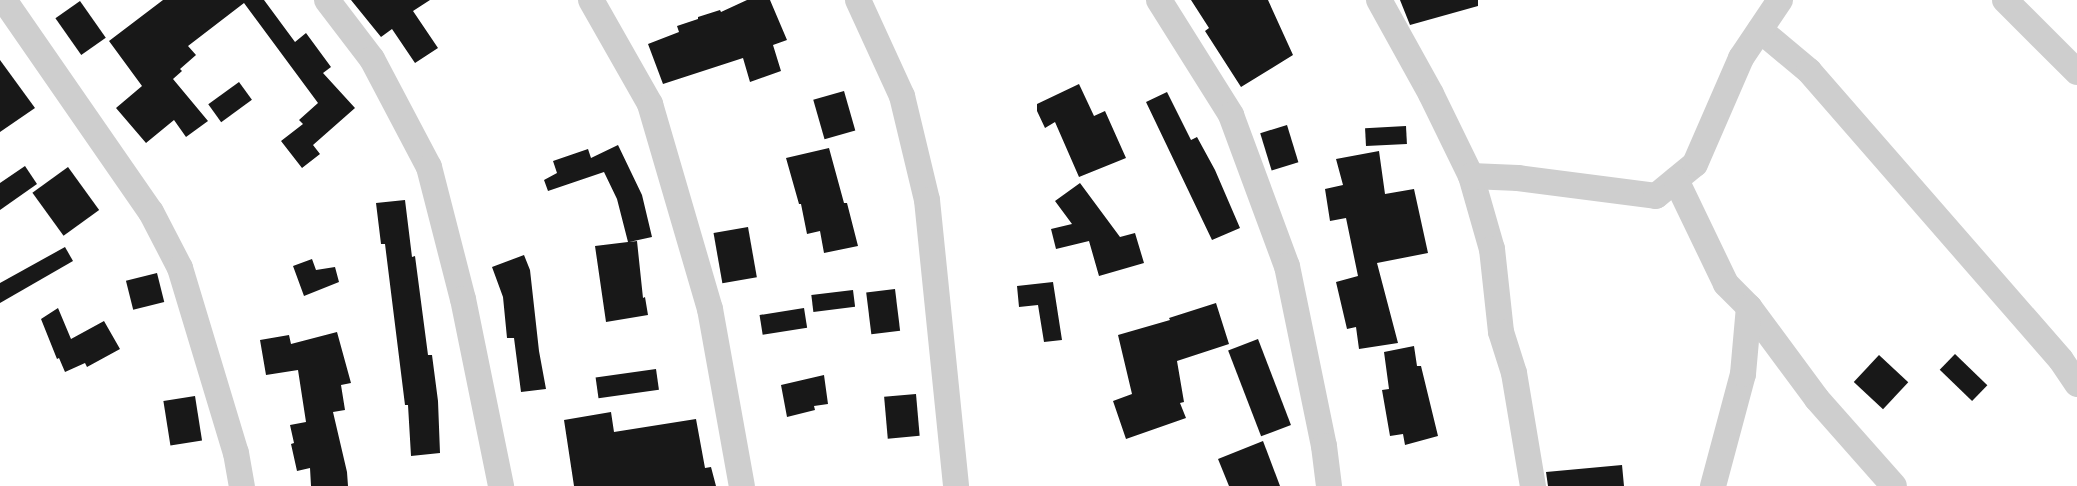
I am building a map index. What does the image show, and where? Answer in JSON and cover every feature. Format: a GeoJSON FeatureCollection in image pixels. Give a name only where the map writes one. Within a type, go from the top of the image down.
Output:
{"type":"FeatureCollection","features":[{"type":"Feature","properties":{"kind":"street"},"geometry":{"type":"LineString","coordinates":[[327,0],[372,59],[429,167],[463,299],[501,486]]}},
{"type":"Feature","properties":{"kind":"street"},"geometry":{"type":"LineString","coordinates":[[591,0],[650,104],[710,309],[742,486]]}},
{"type":"Feature","properties":{"kind":"street"},"geometry":{"type":"LineString","coordinates":[[858,0],[902,96],[927,200],[956,486]]}},
{"type":"Feature","properties":{"kind":"street"},"geometry":{"type":"LineString","coordinates":[[1159,0],[1231,115],[1288,266],[1324,446],[1329,486]]}},
{"type":"Feature","properties":{"kind":"street"},"geometry":{"type":"LineString","coordinates":[[1379,0],[1431,94],[1471,176],[1492,249],[1502,332],[1514,373],[1533,486]]}},
{"type":"Feature","properties":{"kind":"street"},"geometry":{"type":"LineString","coordinates":[[1471,176],[1518,178],[1656,196],[1695,164],[1741,58],[1780,0]]}},
{"type":"Feature","properties":{"kind":"street"},"geometry":{"type":"LineString","coordinates":[[2004,0],[2077,72]]}},
{"type":"Feature","properties":{"kind":"street"},"geometry":{"type":"LineString","coordinates":[[7,17],[151,212],[180,268],[236,453],[242,486]]}},
{"type":"Feature","properties":{"kind":"street"},"geometry":{"type":"LineString","coordinates":[[1760,30],[1809,71],[2061,360],[2077,384]]}},
{"type":"Feature","properties":{"kind":"street"},"geometry":{"type":"LineString","coordinates":[[1676,180],[1726,284],[1749,307],[1817,399],[1894,486]]}},
{"type":"Feature","properties":{"kind":"street"},"geometry":{"type":"LineString","coordinates":[[1713,486],[1743,374],[1749,307]]}},
{"type":"Feature","properties":{"kind":"building"},"geometry":{"type":"Polygon","coordinates":[[[163,0],[264,0],[295,42],[306,33],[331,67],[323,73],[355,108],[313,145],[320,154],[302,168],[281,141],[303,124],[299,120],[318,103],[244,3],[188,46],[196,55],[180,69],[182,71],[173,79],[208,121],[186,137],[174,120],[146,143],[116,108],[142,86],[109,41],[163,0]]]}},
{"type":"Feature","properties":{"kind":"building"},"geometry":{"type":"Polygon","coordinates":[[[351,0],[430,0],[413,11],[438,48],[415,63],[392,29],[381,37],[351,0]]]}},
{"type":"Feature","properties":{"kind":"building"},"geometry":{"type":"Polygon","coordinates":[[[747,0],[770,0],[787,40],[773,45],[781,71],[750,82],[743,58],[663,84],[648,44],[679,32],[677,26],[720,10],[721,12],[747,0]]]}},
{"type":"Feature","properties":{"kind":"building"},"geometry":{"type":"Polygon","coordinates":[[[1191,0],[1268,0],[1293,55],[1241,87],[1205,31],[1209,28],[1191,0]]]}},
{"type":"Feature","properties":{"kind":"building"},"geometry":{"type":"Polygon","coordinates":[[[1400,0],[1478,0],[1478,6],[1410,25],[1400,0]]]}},
{"type":"Feature","properties":{"kind":"building"},"geometry":{"type":"Polygon","coordinates":[[[80,1],[106,38],[81,55],[55,18],[80,1]]]}},
{"type":"Feature","properties":{"kind":"building"},"geometry":{"type":"Polygon","coordinates":[[[0,60],[35,108],[0,132],[0,60]]]}},
{"type":"Feature","properties":{"kind":"building"},"geometry":{"type":"Polygon","coordinates":[[[239,82],[252,100],[221,122],[208,104],[239,82]]]}},
{"type":"Feature","properties":{"kind":"building"},"geometry":{"type":"Polygon","coordinates":[[[1079,84],[1094,116],[1105,111],[1126,158],[1079,177],[1055,122],[1045,128],[1037,111],[1037,104],[1079,84]]]}},
{"type":"Feature","properties":{"kind":"building"},"geometry":{"type":"Polygon","coordinates":[[[844,91],[855,130],[825,139],[813,100],[844,91]]]}},
{"type":"Feature","properties":{"kind":"building"},"geometry":{"type":"Polygon","coordinates":[[[1167,92],[1191,140],[1197,137],[1215,170],[1240,228],[1212,240],[1146,102],[1167,92]]]}},
{"type":"Feature","properties":{"kind":"building"},"geometry":{"type":"Polygon","coordinates":[[[1287,125],[1298,162],[1272,170],[1260,133],[1287,125]]]}},
{"type":"Feature","properties":{"kind":"building"},"geometry":{"type":"Polygon","coordinates":[[[1406,126],[1407,144],[1366,146],[1365,128],[1406,126]]]}},
{"type":"Feature","properties":{"kind":"building"},"geometry":{"type":"Polygon","coordinates":[[[618,145],[642,195],[652,237],[629,242],[637,241],[643,298],[645,297],[648,315],[606,322],[595,246],[628,242],[617,199],[604,172],[548,191],[544,180],[557,173],[553,161],[588,149],[591,158],[618,145]]]}},
{"type":"Feature","properties":{"kind":"building"},"geometry":{"type":"Polygon","coordinates":[[[829,148],[844,203],[847,203],[858,246],[824,253],[820,231],[807,234],[801,204],[799,204],[786,158],[829,148]]]}},
{"type":"Feature","properties":{"kind":"building"},"geometry":{"type":"Polygon","coordinates":[[[1379,151],[1385,194],[1414,189],[1428,253],[1377,263],[1398,343],[1359,349],[1356,327],[1347,329],[1336,282],[1358,276],[1346,218],[1330,221],[1325,189],[1343,185],[1336,159],[1379,151]]]}},
{"type":"Feature","properties":{"kind":"building"},"geometry":{"type":"Polygon","coordinates":[[[25,166],[37,184],[0,210],[0,183],[25,166]]]}},
{"type":"Feature","properties":{"kind":"building"},"geometry":{"type":"Polygon","coordinates":[[[68,167],[99,210],[64,236],[32,193],[68,167]]]}},
{"type":"Feature","properties":{"kind":"building"},"geometry":{"type":"Polygon","coordinates":[[[1080,183],[1120,237],[1135,233],[1144,263],[1099,276],[1089,241],[1056,249],[1051,229],[1072,224],[1055,201],[1080,183]]]}},
{"type":"Feature","properties":{"kind":"building"},"geometry":{"type":"Polygon","coordinates":[[[405,200],[412,257],[415,256],[428,355],[432,355],[438,401],[440,453],[411,456],[408,405],[405,405],[385,244],[381,244],[376,203],[405,200]]]}},
{"type":"Feature","properties":{"kind":"building"},"geometry":{"type":"Polygon","coordinates":[[[748,227],[757,277],[722,283],[714,233],[748,227]]]}},
{"type":"Feature","properties":{"kind":"building"},"geometry":{"type":"Polygon","coordinates":[[[65,247],[73,261],[0,303],[0,283],[65,247]]]}},
{"type":"Feature","properties":{"kind":"building"},"geometry":{"type":"Polygon","coordinates":[[[524,255],[530,270],[539,351],[546,389],[521,392],[514,338],[507,338],[503,297],[492,267],[524,255]]]}},
{"type":"Feature","properties":{"kind":"building"},"geometry":{"type":"Polygon","coordinates":[[[312,259],[316,270],[335,267],[339,282],[304,296],[293,266],[312,259]]]}},
{"type":"Feature","properties":{"kind":"building"},"geometry":{"type":"Polygon","coordinates":[[[157,273],[164,302],[133,310],[126,281],[157,273]]]}},
{"type":"Feature","properties":{"kind":"building"},"geometry":{"type":"Polygon","coordinates":[[[1053,282],[1062,340],[1044,342],[1038,305],[1019,307],[1017,286],[1053,282]]]}},
{"type":"Feature","properties":{"kind":"building"},"geometry":{"type":"Polygon","coordinates":[[[895,289],[900,331],[871,334],[866,293],[895,289]]]}},
{"type":"Feature","properties":{"kind":"building"},"geometry":{"type":"Polygon","coordinates":[[[853,290],[855,307],[813,312],[811,295],[853,290]]]}},
{"type":"Feature","properties":{"kind":"building"},"geometry":{"type":"Polygon","coordinates":[[[1216,303],[1229,344],[1177,361],[1184,402],[1180,403],[1186,418],[1126,439],[1113,401],[1132,394],[1118,335],[1170,320],[1169,318],[1216,303]]]}},
{"type":"Feature","properties":{"kind":"building"},"geometry":{"type":"Polygon","coordinates":[[[58,308],[71,339],[104,321],[120,349],[87,367],[85,363],[65,372],[59,358],[57,359],[41,319],[58,308]]]}},
{"type":"Feature","properties":{"kind":"building"},"geometry":{"type":"Polygon","coordinates":[[[804,308],[807,328],[763,335],[760,315],[804,308]]]}},
{"type":"Feature","properties":{"kind":"building"},"geometry":{"type":"Polygon","coordinates":[[[337,332],[351,383],[341,385],[345,410],[333,412],[347,472],[348,486],[311,486],[310,468],[297,471],[291,444],[294,443],[290,425],[306,422],[298,370],[266,375],[260,340],[289,335],[291,344],[337,332]]]}},
{"type":"Feature","properties":{"kind":"building"},"geometry":{"type":"Polygon","coordinates":[[[1258,339],[1291,425],[1261,436],[1228,350],[1258,339]]]}},
{"type":"Feature","properties":{"kind":"building"},"geometry":{"type":"Polygon","coordinates":[[[1414,346],[1417,366],[1421,366],[1438,436],[1405,445],[1403,434],[1390,436],[1382,390],[1389,389],[1384,352],[1414,346]]]}},
{"type":"Feature","properties":{"kind":"building"},"geometry":{"type":"Polygon","coordinates":[[[1955,354],[1987,385],[1972,401],[1940,370],[1955,354]]]}},
{"type":"Feature","properties":{"kind":"building"},"geometry":{"type":"Polygon","coordinates":[[[1879,355],[1908,382],[1883,409],[1854,382],[1879,355]]]}},
{"type":"Feature","properties":{"kind":"building"},"geometry":{"type":"Polygon","coordinates":[[[656,369],[659,390],[599,398],[596,377],[656,369]]]}},
{"type":"Feature","properties":{"kind":"building"},"geometry":{"type":"Polygon","coordinates":[[[824,375],[828,404],[814,406],[815,410],[787,417],[781,385],[824,375]]]}},
{"type":"Feature","properties":{"kind":"building"},"geometry":{"type":"Polygon","coordinates":[[[916,394],[920,436],[888,439],[884,397],[916,394]]]}},
{"type":"Feature","properties":{"kind":"building"},"geometry":{"type":"Polygon","coordinates":[[[195,396],[202,440],[170,445],[163,401],[195,396]]]}},
{"type":"Feature","properties":{"kind":"building"},"geometry":{"type":"Polygon","coordinates":[[[611,412],[614,432],[696,419],[705,468],[711,467],[716,486],[574,486],[564,420],[611,412]]]}},
{"type":"Feature","properties":{"kind":"building"},"geometry":{"type":"Polygon","coordinates":[[[1263,441],[1280,486],[1229,486],[1218,459],[1263,441]]]}},
{"type":"Feature","properties":{"kind":"building"},"geometry":{"type":"Polygon","coordinates":[[[1622,465],[1624,486],[1548,486],[1546,472],[1622,465]]]}}]}
